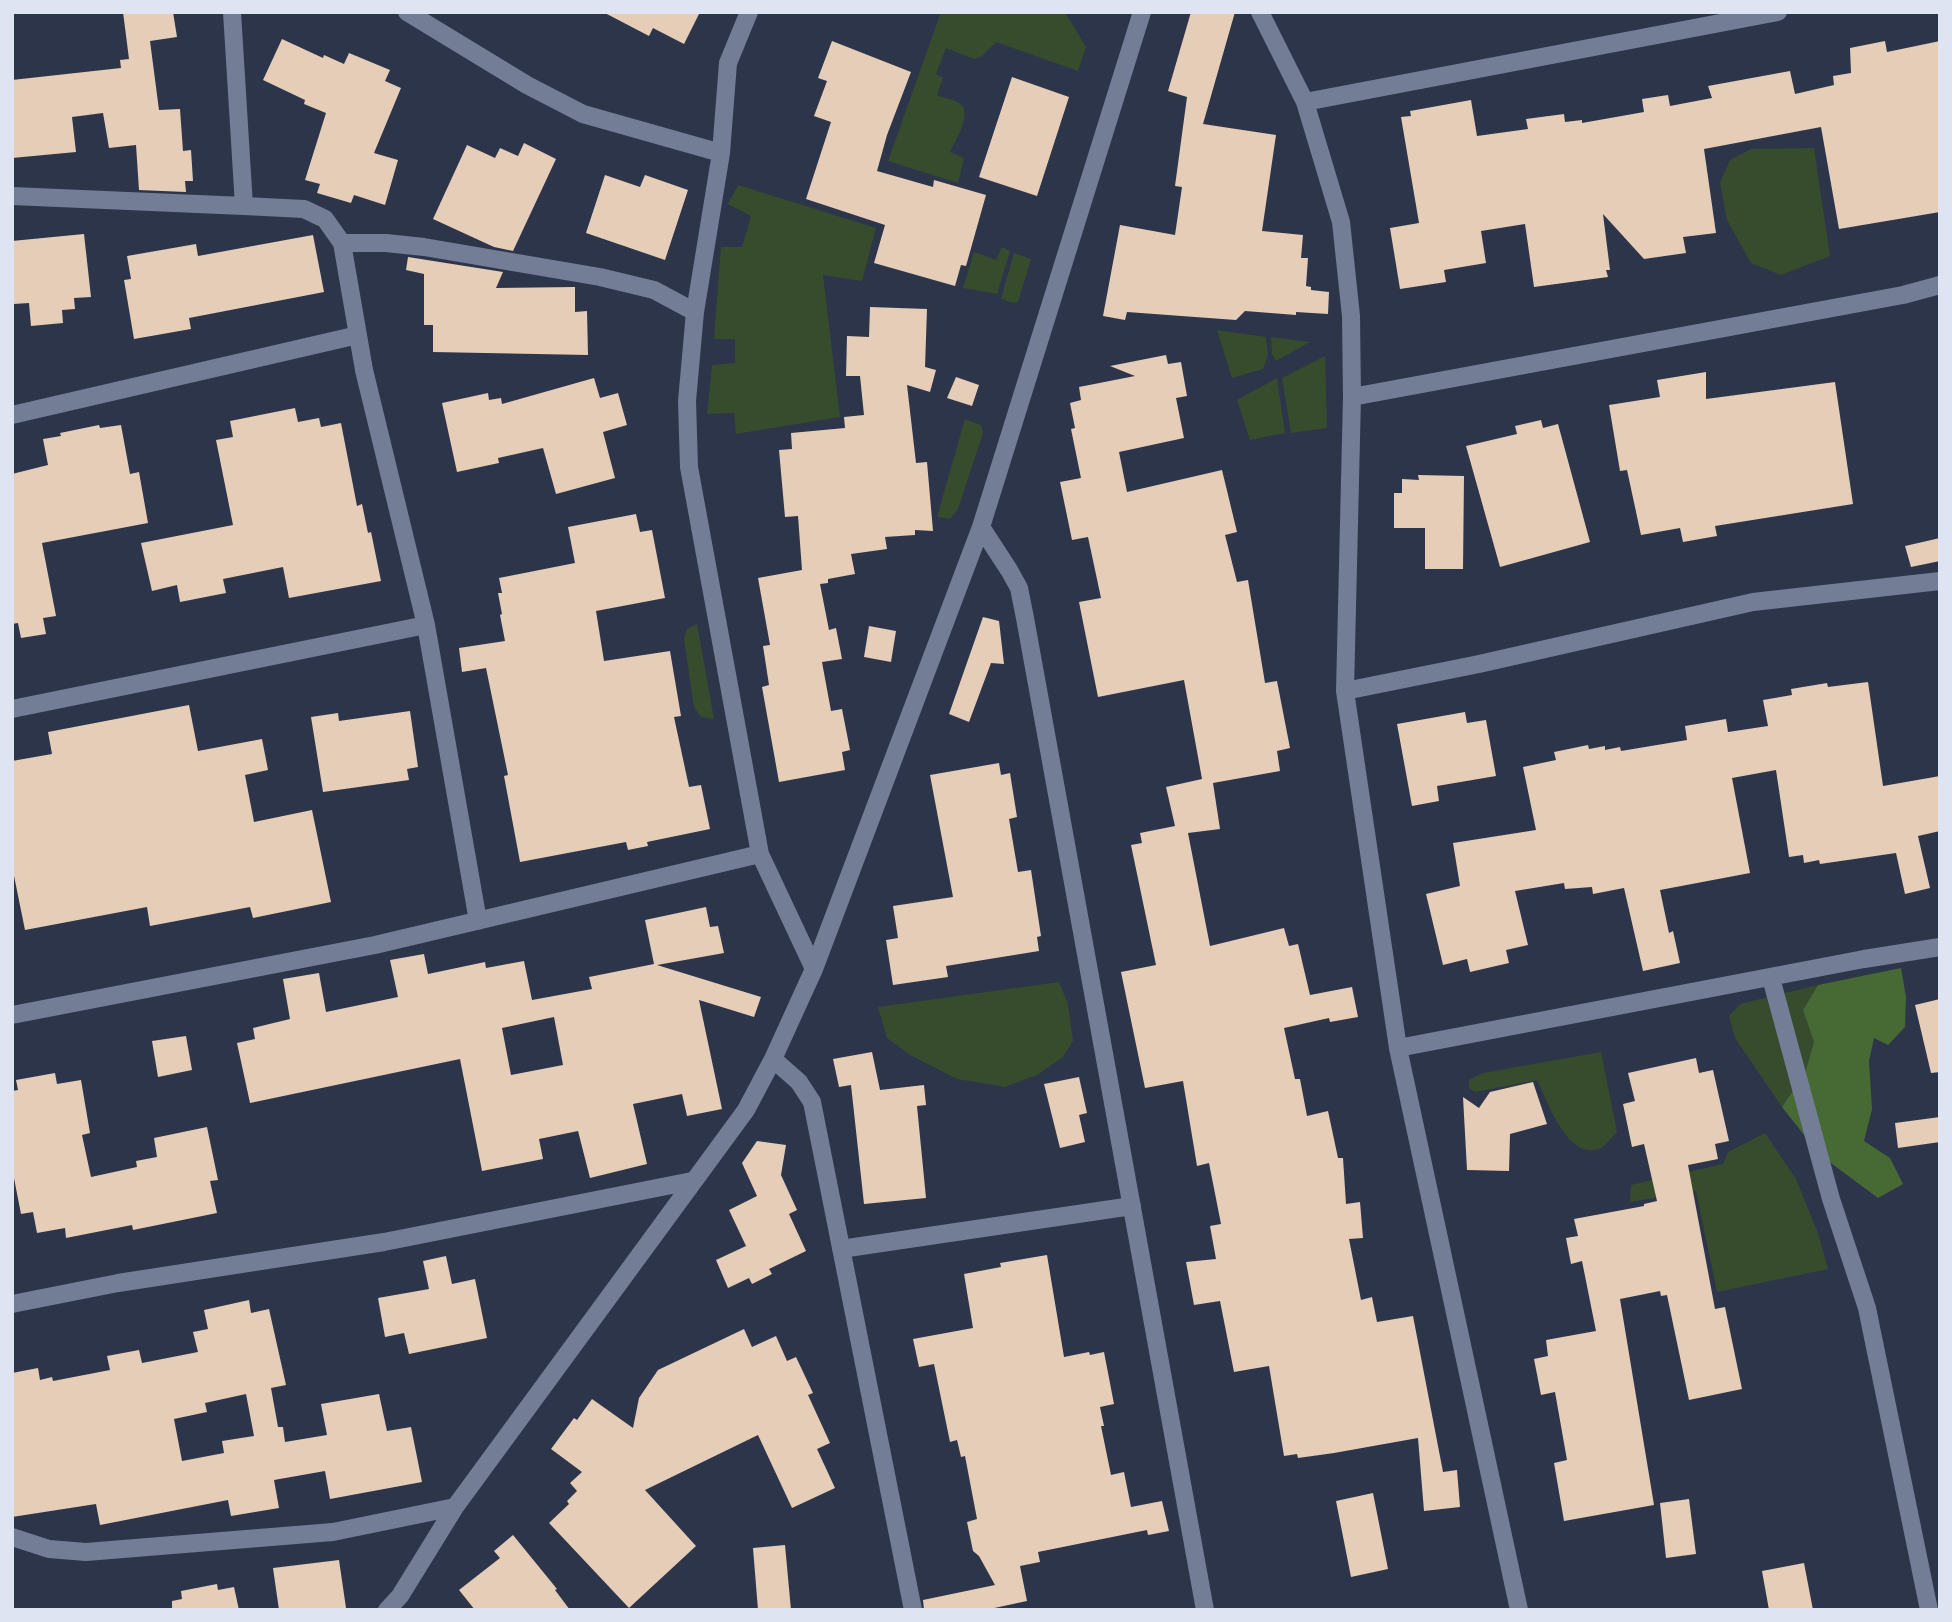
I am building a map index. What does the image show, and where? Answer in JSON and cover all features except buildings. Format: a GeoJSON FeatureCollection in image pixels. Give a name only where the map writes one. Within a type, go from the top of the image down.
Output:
{"type":"FeatureCollection","features":[{"type":"Feature","properties":{"kind":"street"},"geometry":{"type":"LineString","coordinates":[[232,12],[244,206]]}},
{"type":"Feature","properties":{"kind":"street"},"geometry":{"type":"LineString","coordinates":[[407,12],[516,79],[583,114],[721,153]]}},
{"type":"Feature","properties":{"kind":"street"},"geometry":{"type":"LineString","coordinates":[[749,12],[728,63],[721,153],[695,312],[687,401],[689,467],[760,854],[814,969]]}},
{"type":"Feature","properties":{"kind":"street"},"geometry":{"type":"LineString","coordinates":[[387,1610],[400,1596],[455,1507],[746,1110],[773,1059],[814,969],[981,527],[1142,12]]}},
{"type":"Feature","properties":{"kind":"street"},"geometry":{"type":"LineString","coordinates":[[1259,12],[1305,102],[1341,222],[1351,316],[1352,397],[1345,691],[1398,1048],[1519,1610]]}},
{"type":"Feature","properties":{"kind":"street"},"geometry":{"type":"LineString","coordinates":[[1305,102],[1778,12]]}},
{"type":"Feature","properties":{"kind":"street"},"geometry":{"type":"LineString","coordinates":[[12,195],[304,209],[325,219],[342,243],[364,370],[426,625],[478,921]]}},
{"type":"Feature","properties":{"kind":"street"},"geometry":{"type":"LineString","coordinates":[[342,243],[386,243],[424,247],[600,277],[654,290],[695,312]]}},
{"type":"Feature","properties":{"kind":"street"},"geometry":{"type":"LineString","coordinates":[[1352,397],[1903,295],[1940,285]]}},
{"type":"Feature","properties":{"kind":"street"},"geometry":{"type":"LineString","coordinates":[[12,415],[358,335]]}},
{"type":"Feature","properties":{"kind":"street"},"geometry":{"type":"LineString","coordinates":[[981,527],[1019,588],[1205,1610]]}},
{"type":"Feature","properties":{"kind":"street"},"geometry":{"type":"LineString","coordinates":[[1345,691],[1479,664],[1753,602],[1940,581]]}},
{"type":"Feature","properties":{"kind":"street"},"geometry":{"type":"LineString","coordinates":[[12,709],[426,625]]}},
{"type":"Feature","properties":{"kind":"street"},"geometry":{"type":"LineString","coordinates":[[12,1015],[375,945],[760,854]]}},
{"type":"Feature","properties":{"kind":"street"},"geometry":{"type":"LineString","coordinates":[[1398,1048],[1864,959],[1940,947]]}},
{"type":"Feature","properties":{"kind":"street"},"geometry":{"type":"LineString","coordinates":[[1771,978],[1831,1199],[1867,1308],[1928,1610]]}},
{"type":"Feature","properties":{"kind":"street"},"geometry":{"type":"LineString","coordinates":[[773,1059],[799,1082],[812,1102],[913,1610]]}},
{"type":"Feature","properties":{"kind":"street"},"geometry":{"type":"LineString","coordinates":[[12,1304],[118,1283],[384,1242],[692,1181]]}},
{"type":"Feature","properties":{"kind":"street"},"geometry":{"type":"LineString","coordinates":[[841,1249],[1132,1206]]}},
{"type":"Feature","properties":{"kind":"street"},"geometry":{"type":"LineString","coordinates":[[12,1537],[49,1549],[86,1552],[333,1532],[455,1507]]}},
{"type":"Feature","properties":{"kind":"street"},"geometry":{"type":"LineString","coordinates":[[400,1596],[413,1610]]}},
{"type":"Feature","properties":{"kind":"green space"},"geometry":{"type":"Polygon","coordinates":[[[941,12],[1065,12],[1086,47],[1078,71],[996,42],[981,57],[974,59],[946,48],[936,74],[943,78],[937,95],[959,103],[965,113],[962,127],[950,152],[964,158],[958,183],[888,161],[941,12]]]}},
{"type":"Feature","properties":{"kind":"green space"},"geometry":{"type":"Polygon","coordinates":[[[1814,148],[1830,256],[1781,275],[1751,263],[1727,220],[1720,183],[1730,160],[1751,149],[1814,148]]]}},
{"type":"Feature","properties":{"kind":"green space"},"geometry":{"type":"Polygon","coordinates":[[[738,185],[876,228],[862,281],[823,275],[840,417],[736,434],[734,413],[707,414],[712,365],[735,363],[735,339],[714,339],[721,247],[742,247],[751,216],[728,204],[738,185]]]}},
{"type":"Feature","properties":{"kind":"green space"},"geometry":{"type":"Polygon","coordinates":[[[1002,247],[1010,251],[997,294],[963,288],[974,252],[996,260],[1002,247]]]}},
{"type":"Feature","properties":{"kind":"green space"},"geometry":{"type":"Polygon","coordinates":[[[1014,253],[1031,259],[1018,302],[1013,303],[1001,299],[1014,253]]]}},
{"type":"Feature","properties":{"kind":"green space"},"geometry":{"type":"Polygon","coordinates":[[[1217,330],[1266,337],[1268,355],[1263,369],[1232,378],[1217,330]]]}},
{"type":"Feature","properties":{"kind":"green space"},"geometry":{"type":"Polygon","coordinates":[[[1271,337],[1310,342],[1276,361],[1272,354],[1271,337]]]}},
{"type":"Feature","properties":{"kind":"green space"},"geometry":{"type":"Polygon","coordinates":[[[1325,356],[1327,428],[1291,433],[1282,378],[1325,356]]]}},
{"type":"Feature","properties":{"kind":"green space"},"geometry":{"type":"Polygon","coordinates":[[[1277,378],[1285,433],[1250,440],[1237,400],[1277,378]]]}},
{"type":"Feature","properties":{"kind":"green space"},"geometry":{"type":"Polygon","coordinates":[[[965,419],[981,425],[983,433],[958,509],[950,519],[937,517],[965,419]]]}},
{"type":"Feature","properties":{"kind":"green space"},"geometry":{"type":"Polygon","coordinates":[[[697,624],[714,719],[701,717],[694,707],[684,639],[687,629],[697,624]]]}},
{"type":"Feature","properties":{"kind":"green space"},"geometry":{"type":"Polygon","coordinates":[[[1901,968],[1906,997],[1905,1027],[1888,1045],[1874,1038],[1869,1061],[1872,1109],[1864,1141],[1890,1158],[1903,1184],[1878,1198],[1820,1155],[1782,1107],[1805,1073],[1814,1042],[1803,1010],[1818,985],[1901,968]]]}},
{"type":"Feature","properties":{"kind":"green space"},"geometry":{"type":"Polygon","coordinates":[[[1059,982],[1068,1004],[1073,1041],[1063,1057],[1037,1075],[1005,1087],[957,1079],[910,1055],[887,1038],[878,1007],[1059,982]]]}},
{"type":"Feature","properties":{"kind":"green space"},"geometry":{"type":"Polygon","coordinates":[[[1818,985],[1803,1010],[1814,1042],[1805,1073],[1782,1107],[1735,1038],[1729,1016],[1740,1004],[1818,985]]]}},
{"type":"Feature","properties":{"kind":"green space"},"geometry":{"type":"Polygon","coordinates":[[[1601,1052],[1617,1132],[1601,1148],[1589,1150],[1579,1147],[1569,1139],[1553,1115],[1537,1080],[1475,1092],[1469,1088],[1469,1080],[1483,1073],[1601,1052]]]}},
{"type":"Feature","properties":{"kind":"green space"},"geometry":{"type":"Polygon","coordinates":[[[1765,1133],[1796,1179],[1818,1233],[1828,1269],[1717,1292],[1696,1191],[1630,1202],[1631,1185],[1723,1164],[1728,1152],[1765,1133]]]}}]}
